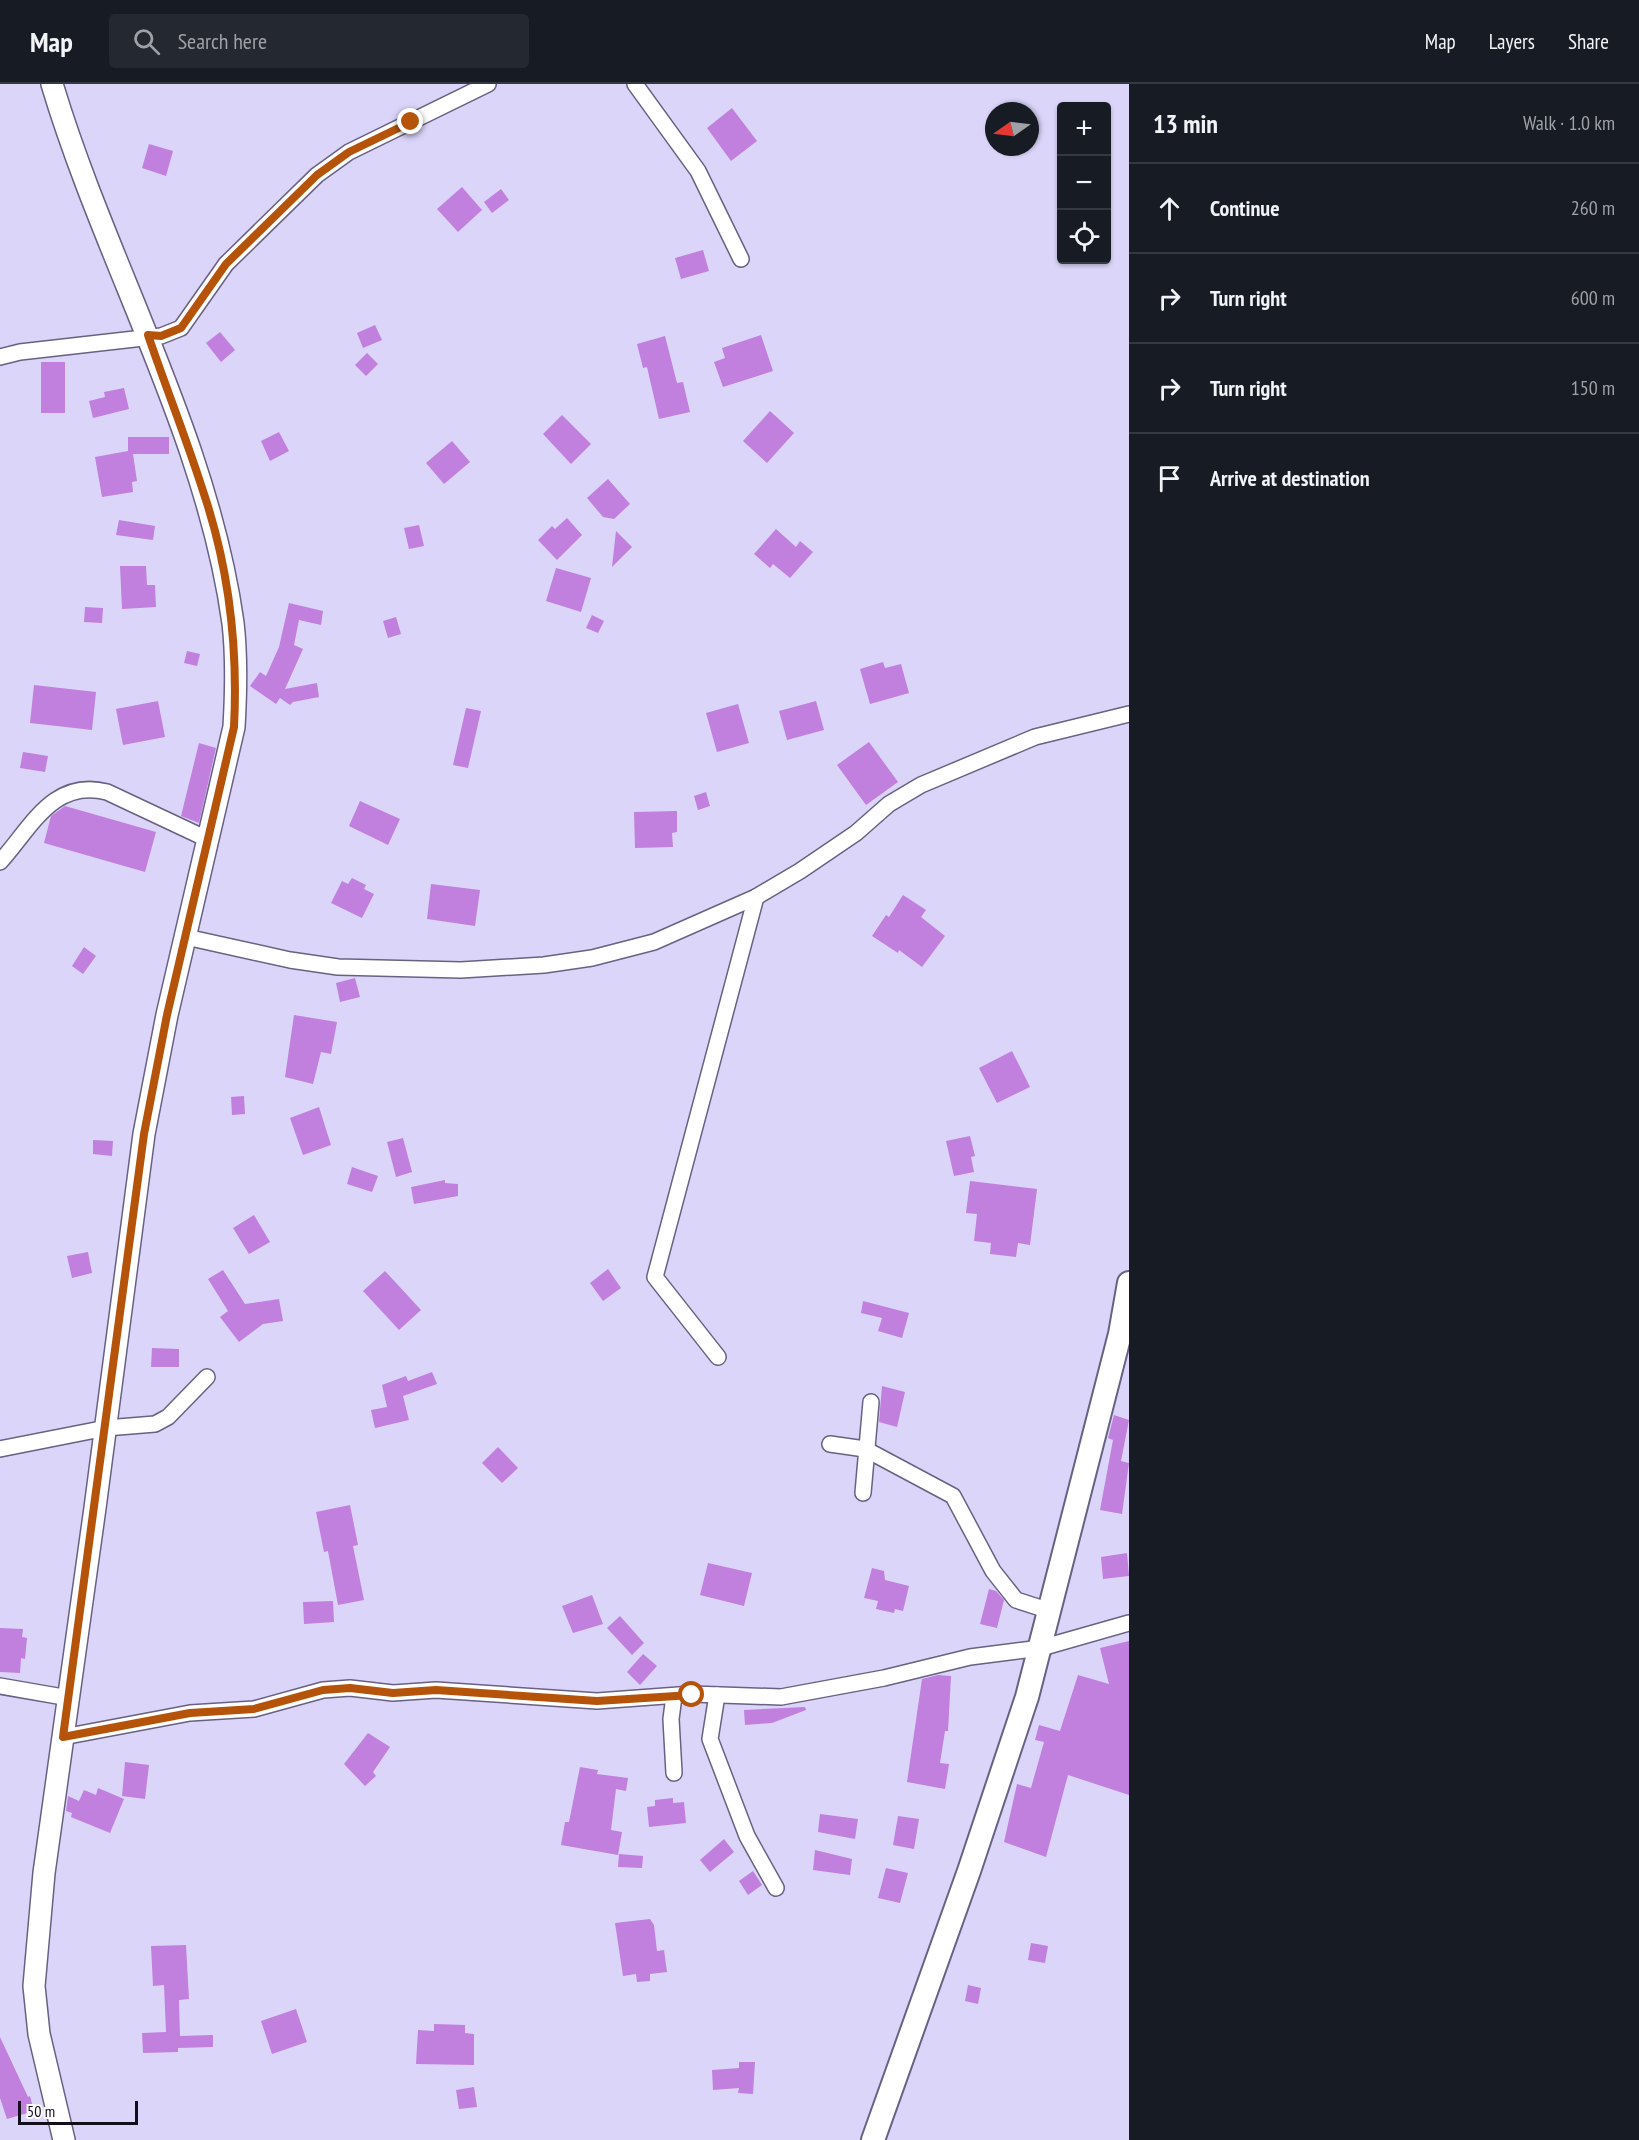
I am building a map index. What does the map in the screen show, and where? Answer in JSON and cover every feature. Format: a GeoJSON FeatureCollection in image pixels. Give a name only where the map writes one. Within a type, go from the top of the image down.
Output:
{"type":"FeatureCollection","features":[{"type":"Feature","properties":{"kind":"main road"},"geometry":{"type":"LineString","coordinates":[[873,2140],[969,1871],[1041,1648],[1120,1334],[1129,1283]]}},
{"type":"Feature","properties":{"kind":"street"},"geometry":{"type":"LineString","coordinates":[[52,84],[71,147],[100,223],[148,335],[205,495],[233,624],[236,687],[234,727],[167,1015],[144,1134],[44,1873],[34,1986],[39,2034],[64,2140]]}},
{"type":"Feature","properties":{"kind":"street"},"geometry":{"type":"LineString","coordinates":[[0,357],[148,335],[161,336],[181,328],[226,264],[317,175],[349,152],[488,84]]}},
{"type":"Feature","properties":{"kind":"street"},"geometry":{"type":"LineString","coordinates":[[635,84],[698,171],[741,259]]}},
{"type":"Feature","properties":{"kind":"street"},"geometry":{"type":"LineString","coordinates":[[186,937],[290,960],[338,967],[461,970],[544,965],[592,958],[654,942],[756,897],[800,871],[856,833],[889,804],[921,785],[1035,737],[1129,714]]}},
{"type":"Feature","properties":{"kind":"street"},"geometry":{"type":"LineString","coordinates":[[0,862],[48,805],[61,796],[84,789],[108,792],[207,839]]}},
{"type":"Feature","properties":{"kind":"street"},"geometry":{"type":"LineString","coordinates":[[718,1357],[655,1277],[756,897]]}},
{"type":"Feature","properties":{"kind":"street"},"geometry":{"type":"LineString","coordinates":[[0,1449],[105,1428],[155,1424],[168,1417],[207,1377]]}},
{"type":"Feature","properties":{"kind":"street"},"geometry":{"type":"LineString","coordinates":[[863,1493],[865,1449],[871,1402]]}},
{"type":"Feature","properties":{"kind":"street"},"geometry":{"type":"LineString","coordinates":[[830,1444],[865,1449],[954,1496],[993,1571],[1016,1600],[1050,1611]]}},
{"type":"Feature","properties":{"kind":"street"},"geometry":{"type":"LineString","coordinates":[[63,1737],[190,1713],[254,1709],[323,1690],[393,1693],[436,1690],[597,1701],[717,1695],[781,1697],[884,1678],[970,1657],[1041,1648],[1129,1623]]}},
{"type":"Feature","properties":{"kind":"street"},"geometry":{"type":"LineString","coordinates":[[0,1686],[69,1698]]}},
{"type":"Feature","properties":{"kind":"street"},"geometry":{"type":"LineString","coordinates":[[717,1695],[710,1739],[747,1836],[776,1888]]}},
{"type":"Feature","properties":{"kind":"street"},"geometry":{"type":"LineString","coordinates":[[674,1696],[671,1719],[674,1773]]}},
{"type":"Feature","properties":{"kind":"building"},"geometry":{"type":"Polygon","coordinates":[[[732,108],[757,141],[731,161],[707,128],[732,108]]]}},
{"type":"Feature","properties":{"kind":"building"},"geometry":{"type":"Polygon","coordinates":[[[149,144],[173,151],[166,176],[142,168],[149,144]]]}},
{"type":"Feature","properties":{"kind":"building"},"geometry":{"type":"Polygon","coordinates":[[[462,187],[482,210],[458,232],[437,209],[462,187]]]}},
{"type":"Feature","properties":{"kind":"building"},"geometry":{"type":"Polygon","coordinates":[[[501,189],[509,200],[492,213],[484,202],[501,189]]]}},
{"type":"Feature","properties":{"kind":"building"},"geometry":{"type":"Polygon","coordinates":[[[703,250],[709,271],[681,279],[675,258],[703,250]]]}},
{"type":"Feature","properties":{"kind":"building"},"geometry":{"type":"Polygon","coordinates":[[[375,325],[382,340],[363,348],[357,333],[375,325]]]}},
{"type":"Feature","properties":{"kind":"building"},"geometry":{"type":"Polygon","coordinates":[[[220,332],[235,350],[221,362],[206,343],[220,332]]]}},
{"type":"Feature","properties":{"kind":"building"},"geometry":{"type":"Polygon","coordinates":[[[761,335],[773,371],[723,387],[714,362],[725,358],[722,348],[761,335]]]}},
{"type":"Feature","properties":{"kind":"building"},"geometry":{"type":"Polygon","coordinates":[[[665,336],[677,383],[683,382],[690,412],[659,419],[647,367],[643,368],[637,344],[665,336]]]}},
{"type":"Feature","properties":{"kind":"building"},"geometry":{"type":"Polygon","coordinates":[[[367,353],[378,364],[366,376],[355,365],[367,353]]]}},
{"type":"Feature","properties":{"kind":"building"},"geometry":{"type":"Polygon","coordinates":[[[41,362],[65,362],[65,413],[41,413],[41,362]]]}},
{"type":"Feature","properties":{"kind":"building"},"geometry":{"type":"Polygon","coordinates":[[[124,388],[129,409],[93,418],[89,401],[105,397],[104,392],[124,388]]]}},
{"type":"Feature","properties":{"kind":"building"},"geometry":{"type":"Polygon","coordinates":[[[770,411],[794,433],[767,463],[743,441],[770,411]]]}},
{"type":"Feature","properties":{"kind":"building"},"geometry":{"type":"Polygon","coordinates":[[[562,415],[591,444],[571,464],[543,434],[562,415]]]}},
{"type":"Feature","properties":{"kind":"building"},"geometry":{"type":"Polygon","coordinates":[[[279,432],[289,451],[270,461],[261,441],[279,432]]]}},
{"type":"Feature","properties":{"kind":"building"},"geometry":{"type":"Polygon","coordinates":[[[128,437],[169,437],[169,454],[133,454],[137,481],[132,482],[133,492],[102,497],[95,457],[128,451],[128,437]]]}},
{"type":"Feature","properties":{"kind":"building"},"geometry":{"type":"Polygon","coordinates":[[[452,441],[470,462],[444,484],[426,463],[452,441]]]}},
{"type":"Feature","properties":{"kind":"building"},"geometry":{"type":"Polygon","coordinates":[[[608,479],[630,504],[614,519],[603,517],[587,498],[608,479]]]}},
{"type":"Feature","properties":{"kind":"building"},"geometry":{"type":"Polygon","coordinates":[[[567,518],[582,535],[557,560],[538,540],[552,526],[555,529],[567,518]]]}},
{"type":"Feature","properties":{"kind":"building"},"geometry":{"type":"Polygon","coordinates":[[[119,520],[155,526],[153,540],[116,535],[119,520]]]}},
{"type":"Feature","properties":{"kind":"building"},"geometry":{"type":"Polygon","coordinates":[[[419,525],[424,546],[409,549],[404,528],[419,525]]]}},
{"type":"Feature","properties":{"kind":"building"},"geometry":{"type":"Polygon","coordinates":[[[776,529],[796,547],[800,541],[813,552],[790,578],[773,564],[770,568],[754,554],[776,529]]]}},
{"type":"Feature","properties":{"kind":"building"},"geometry":{"type":"Polygon","coordinates":[[[616,531],[632,547],[612,567],[616,531]]]}},
{"type":"Feature","properties":{"kind":"building"},"geometry":{"type":"Polygon","coordinates":[[[120,566],[146,566],[147,585],[155,585],[156,607],[122,609],[120,566]]]}},
{"type":"Feature","properties":{"kind":"building"},"geometry":{"type":"Polygon","coordinates":[[[556,568],[591,578],[581,612],[546,601],[556,568]]]}},
{"type":"Feature","properties":{"kind":"building"},"geometry":{"type":"Polygon","coordinates":[[[289,603],[323,611],[321,625],[299,620],[294,645],[303,649],[285,689],[317,683],[319,697],[293,702],[290,705],[280,698],[276,704],[250,686],[260,672],[266,676],[279,647],[289,603]]]}},
{"type":"Feature","properties":{"kind":"building"},"geometry":{"type":"Polygon","coordinates":[[[85,607],[103,608],[102,623],[84,622],[85,607]]]}},
{"type":"Feature","properties":{"kind":"building"},"geometry":{"type":"Polygon","coordinates":[[[592,615],[604,621],[598,633],[586,628],[592,615]]]}},
{"type":"Feature","properties":{"kind":"building"},"geometry":{"type":"Polygon","coordinates":[[[396,617],[401,634],[388,638],[383,621],[396,617]]]}},
{"type":"Feature","properties":{"kind":"building"},"geometry":{"type":"Polygon","coordinates":[[[187,651],[200,654],[197,666],[184,663],[187,651]]]}},
{"type":"Feature","properties":{"kind":"building"},"geometry":{"type":"Polygon","coordinates":[[[883,662],[885,668],[901,664],[909,693],[870,704],[860,669],[883,662]]]}},
{"type":"Feature","properties":{"kind":"building"},"geometry":{"type":"Polygon","coordinates":[[[34,685],[96,692],[92,730],[30,723],[34,685]]]}},
{"type":"Feature","properties":{"kind":"building"},"geometry":{"type":"Polygon","coordinates":[[[158,701],[165,737],[123,745],[116,709],[158,701]]]}},
{"type":"Feature","properties":{"kind":"building"},"geometry":{"type":"Polygon","coordinates":[[[816,701],[824,730],[787,740],[779,711],[816,701]]]}},
{"type":"Feature","properties":{"kind":"building"},"geometry":{"type":"Polygon","coordinates":[[[738,704],[749,743],[717,752],[706,713],[738,704]]]}},
{"type":"Feature","properties":{"kind":"building"},"geometry":{"type":"Polygon","coordinates":[[[466,708],[481,711],[468,768],[453,765],[466,708]]]}},
{"type":"Feature","properties":{"kind":"building"},"geometry":{"type":"Polygon","coordinates":[[[869,742],[898,782],[866,805],[837,765],[869,742]]]}},
{"type":"Feature","properties":{"kind":"building"},"geometry":{"type":"Polygon","coordinates":[[[199,743],[216,748],[199,823],[181,816],[199,743]]]}},
{"type":"Feature","properties":{"kind":"building"},"geometry":{"type":"Polygon","coordinates":[[[23,752],[48,756],[45,772],[20,768],[23,752]]]}},
{"type":"Feature","properties":{"kind":"building"},"geometry":{"type":"Polygon","coordinates":[[[706,792],[710,806],[698,810],[694,796],[706,792]]]}},
{"type":"Feature","properties":{"kind":"building"},"geometry":{"type":"Polygon","coordinates":[[[360,801],[400,819],[388,845],[349,826],[360,801]]]}},
{"type":"Feature","properties":{"kind":"building"},"geometry":{"type":"Polygon","coordinates":[[[65,806],[156,832],[145,872],[44,843],[51,816],[65,806]]]}},
{"type":"Feature","properties":{"kind":"building"},"geometry":{"type":"Polygon","coordinates":[[[677,811],[677,832],[672,833],[673,847],[635,848],[634,812],[677,811]]]}},
{"type":"Feature","properties":{"kind":"building"},"geometry":{"type":"Polygon","coordinates":[[[352,878],[366,885],[364,889],[374,894],[362,918],[331,903],[342,881],[348,884],[352,878]]]}},
{"type":"Feature","properties":{"kind":"building"},"geometry":{"type":"Polygon","coordinates":[[[431,884],[480,890],[475,926],[427,919],[431,884]]]}},
{"type":"Feature","properties":{"kind":"building"},"geometry":{"type":"Polygon","coordinates":[[[903,895],[926,910],[921,917],[945,936],[922,967],[899,950],[898,953],[872,936],[886,915],[889,917],[903,895]]]}},
{"type":"Feature","properties":{"kind":"building"},"geometry":{"type":"Polygon","coordinates":[[[84,947],[96,956],[83,974],[72,966],[84,947]]]}},
{"type":"Feature","properties":{"kind":"building"},"geometry":{"type":"Polygon","coordinates":[[[355,978],[360,997],[340,1002],[336,983],[355,978]]]}},
{"type":"Feature","properties":{"kind":"building"},"geometry":{"type":"Polygon","coordinates":[[[294,1015],[337,1022],[331,1054],[321,1052],[313,1084],[285,1077],[294,1015]]]}},
{"type":"Feature","properties":{"kind":"building"},"geometry":{"type":"Polygon","coordinates":[[[1012,1051],[1030,1087],[997,1103],[979,1068],[1012,1051]]]}},
{"type":"Feature","properties":{"kind":"building"},"geometry":{"type":"Polygon","coordinates":[[[244,1096],[245,1114],[232,1115],[231,1097],[244,1096]]]}},
{"type":"Feature","properties":{"kind":"building"},"geometry":{"type":"Polygon","coordinates":[[[319,1107],[331,1145],[303,1155],[290,1118],[319,1107]]]}},
{"type":"Feature","properties":{"kind":"building"},"geometry":{"type":"Polygon","coordinates":[[[970,1136],[975,1156],[971,1157],[974,1172],[954,1176],[946,1141],[970,1136]]]}},
{"type":"Feature","properties":{"kind":"building"},"geometry":{"type":"Polygon","coordinates":[[[403,1138],[412,1172],[396,1177],[387,1142],[403,1138]]]}},
{"type":"Feature","properties":{"kind":"building"},"geometry":{"type":"Polygon","coordinates":[[[93,1140],[113,1141],[112,1156],[93,1154],[93,1140]]]}},
{"type":"Feature","properties":{"kind":"building"},"geometry":{"type":"Polygon","coordinates":[[[352,1167],[378,1176],[372,1192],[347,1184],[352,1167]]]}},
{"type":"Feature","properties":{"kind":"building"},"geometry":{"type":"Polygon","coordinates":[[[445,1180],[445,1183],[458,1184],[458,1196],[414,1204],[411,1187],[445,1180]]]}},
{"type":"Feature","properties":{"kind":"building"},"geometry":{"type":"Polygon","coordinates":[[[970,1181],[1037,1189],[1030,1245],[1018,1243],[1016,1257],[990,1254],[991,1243],[974,1241],[977,1214],[966,1213],[970,1181]]]}},
{"type":"Feature","properties":{"kind":"building"},"geometry":{"type":"Polygon","coordinates":[[[254,1215],[270,1242],[249,1254],[233,1228],[254,1215]]]}},
{"type":"Feature","properties":{"kind":"building"},"geometry":{"type":"Polygon","coordinates":[[[88,1252],[92,1273],[72,1278],[67,1256],[88,1252]]]}},
{"type":"Feature","properties":{"kind":"building"},"geometry":{"type":"Polygon","coordinates":[[[608,1269],[621,1288],[603,1301],[590,1283],[608,1269]]]}},
{"type":"Feature","properties":{"kind":"building"},"geometry":{"type":"Polygon","coordinates":[[[223,1270],[245,1304],[279,1299],[283,1321],[263,1324],[239,1342],[220,1317],[228,1311],[208,1279],[223,1270]]]}},
{"type":"Feature","properties":{"kind":"building"},"geometry":{"type":"Polygon","coordinates":[[[385,1271],[421,1310],[399,1330],[363,1291],[385,1271]]]}},
{"type":"Feature","properties":{"kind":"building"},"geometry":{"type":"Polygon","coordinates":[[[863,1301],[909,1313],[902,1338],[878,1331],[882,1318],[861,1313],[863,1301]]]}},
{"type":"Feature","properties":{"kind":"building"},"geometry":{"type":"Polygon","coordinates":[[[152,1348],[179,1349],[179,1367],[151,1367],[152,1348]]]}},
{"type":"Feature","properties":{"kind":"building"},"geometry":{"type":"Polygon","coordinates":[[[432,1372],[437,1384],[403,1396],[409,1420],[375,1428],[371,1410],[387,1407],[382,1385],[406,1376],[408,1381],[432,1372]]]}},
{"type":"Feature","properties":{"kind":"building"},"geometry":{"type":"Polygon","coordinates":[[[882,1386],[905,1392],[897,1427],[879,1422],[882,1386]]]}},
{"type":"Feature","properties":{"kind":"building"},"geometry":{"type":"Polygon","coordinates":[[[1114,1415],[1129,1420],[1121,1461],[1129,1463],[1122,1514],[1100,1510],[1113,1440],[1108,1438],[1114,1415]]]}},
{"type":"Feature","properties":{"kind":"building"},"geometry":{"type":"Polygon","coordinates":[[[498,1447],[518,1468],[502,1483],[482,1463],[498,1447]]]}},
{"type":"Feature","properties":{"kind":"building"},"geometry":{"type":"Polygon","coordinates":[[[350,1505],[358,1545],[353,1546],[364,1600],[338,1605],[328,1551],[324,1552],[316,1512],[350,1505]]]}},
{"type":"Feature","properties":{"kind":"building"},"geometry":{"type":"Polygon","coordinates":[[[1127,1553],[1129,1576],[1103,1579],[1101,1557],[1127,1553]]]}},
{"type":"Feature","properties":{"kind":"building"},"geometry":{"type":"Polygon","coordinates":[[[708,1563],[752,1573],[744,1606],[700,1595],[708,1563]]]}},
{"type":"Feature","properties":{"kind":"building"},"geometry":{"type":"Polygon","coordinates":[[[872,1568],[884,1571],[885,1580],[909,1586],[903,1611],[895,1609],[894,1613],[876,1609],[878,1601],[864,1598],[872,1568]]]}},
{"type":"Feature","properties":{"kind":"building"},"geometry":{"type":"Polygon","coordinates":[[[989,1589],[996,1591],[1004,1600],[997,1628],[980,1624],[989,1589]]]}},
{"type":"Feature","properties":{"kind":"building"},"geometry":{"type":"Polygon","coordinates":[[[592,1595],[603,1624],[573,1633],[562,1606],[592,1595]]]}},
{"type":"Feature","properties":{"kind":"building"},"geometry":{"type":"Polygon","coordinates":[[[333,1601],[334,1622],[304,1624],[303,1602],[333,1601]]]}},
{"type":"Feature","properties":{"kind":"building"},"geometry":{"type":"Polygon","coordinates":[[[620,1616],[644,1643],[632,1655],[607,1628],[620,1616]]]}},
{"type":"Feature","properties":{"kind":"building"},"geometry":{"type":"Polygon","coordinates":[[[0,1628],[23,1629],[22,1637],[27,1638],[25,1659],[21,1658],[20,1673],[0,1672],[0,1628]]]}},
{"type":"Feature","properties":{"kind":"building"},"geometry":{"type":"Polygon","coordinates":[[[1129,1641],[1129,1795],[1068,1775],[1046,1857],[1004,1842],[1017,1784],[1031,1788],[1044,1742],[1035,1740],[1039,1725],[1060,1731],[1078,1675],[1109,1684],[1100,1648],[1129,1641]]]}},
{"type":"Feature","properties":{"kind":"building"},"geometry":{"type":"Polygon","coordinates":[[[643,1654],[657,1666],[640,1685],[627,1672],[643,1654]]]}},
{"type":"Feature","properties":{"kind":"building"},"geometry":{"type":"Polygon","coordinates":[[[938,1675],[951,1676],[948,1731],[945,1731],[940,1763],[949,1764],[945,1789],[907,1782],[922,1679],[938,1675]]]}},
{"type":"Feature","properties":{"kind":"building"},"geometry":{"type":"Polygon","coordinates":[[[805,1707],[806,1710],[772,1723],[745,1725],[744,1710],[805,1707]]]}},
{"type":"Feature","properties":{"kind":"building"},"geometry":{"type":"Polygon","coordinates":[[[368,1733],[390,1747],[373,1772],[376,1776],[365,1786],[344,1764],[368,1733]]]}},
{"type":"Feature","properties":{"kind":"building"},"geometry":{"type":"Polygon","coordinates":[[[125,1762],[149,1765],[145,1799],[122,1796],[125,1762]]]}},
{"type":"Feature","properties":{"kind":"building"},"geometry":{"type":"Polygon","coordinates":[[[580,1767],[598,1770],[597,1774],[628,1778],[626,1791],[616,1789],[611,1830],[622,1832],[618,1855],[561,1845],[565,1822],[569,1822],[580,1767]]]}},
{"type":"Feature","properties":{"kind":"building"},"geometry":{"type":"Polygon","coordinates":[[[98,1788],[124,1799],[110,1833],[71,1817],[72,1813],[66,1811],[68,1796],[79,1801],[84,1790],[96,1795],[98,1788]]]}},
{"type":"Feature","properties":{"kind":"building"},"geometry":{"type":"Polygon","coordinates":[[[673,1798],[673,1803],[684,1802],[686,1823],[649,1827],[647,1807],[655,1806],[655,1800],[673,1798]]]}},
{"type":"Feature","properties":{"kind":"building"},"geometry":{"type":"Polygon","coordinates":[[[820,1814],[858,1819],[855,1839],[818,1832],[820,1814]]]}},
{"type":"Feature","properties":{"kind":"building"},"geometry":{"type":"Polygon","coordinates":[[[898,1816],[919,1819],[914,1849],[893,1845],[898,1816]]]}},
{"type":"Feature","properties":{"kind":"building"},"geometry":{"type":"Polygon","coordinates":[[[724,1839],[734,1852],[710,1872],[700,1860],[724,1839]]]}},
{"type":"Feature","properties":{"kind":"building"},"geometry":{"type":"Polygon","coordinates":[[[815,1850],[852,1859],[850,1875],[813,1870],[815,1850]]]}},
{"type":"Feature","properties":{"kind":"building"},"geometry":{"type":"Polygon","coordinates":[[[619,1854],[643,1856],[642,1868],[618,1867],[619,1854]]]}},
{"type":"Feature","properties":{"kind":"building"},"geometry":{"type":"Polygon","coordinates":[[[886,1868],[908,1873],[900,1903],[878,1898],[886,1868]]]}},
{"type":"Feature","properties":{"kind":"building"},"geometry":{"type":"Polygon","coordinates":[[[753,1871],[762,1885],[748,1895],[739,1881],[753,1871]]]}},
{"type":"Feature","properties":{"kind":"building"},"geometry":{"type":"Polygon","coordinates":[[[650,1919],[654,1925],[657,1951],[664,1950],[667,1972],[650,1974],[650,1981],[637,1982],[636,1974],[623,1976],[615,1923],[650,1919]]]}},
{"type":"Feature","properties":{"kind":"building"},"geometry":{"type":"Polygon","coordinates":[[[1031,1943],[1048,1946],[1045,1963],[1028,1960],[1031,1943]]]}},
{"type":"Feature","properties":{"kind":"building"},"geometry":{"type":"Polygon","coordinates":[[[186,1945],[189,1999],[179,2000],[180,2036],[213,2035],[213,2047],[178,2048],[178,2052],[143,2053],[142,2033],[166,2032],[164,1985],[153,1986],[151,1946],[186,1945]]]}},
{"type":"Feature","properties":{"kind":"building"},"geometry":{"type":"Polygon","coordinates":[[[968,1985],[981,1988],[978,2004],[965,2001],[968,1985]]]}},
{"type":"Feature","properties":{"kind":"building"},"geometry":{"type":"Polygon","coordinates":[[[296,2009],[307,2042],[272,2054],[261,2021],[296,2009]]]}},
{"type":"Feature","properties":{"kind":"building"},"geometry":{"type":"Polygon","coordinates":[[[434,2024],[465,2025],[465,2033],[474,2034],[474,2065],[416,2064],[418,2030],[434,2031],[434,2024]]]}},
{"type":"Feature","properties":{"kind":"building"},"geometry":{"type":"Polygon","coordinates":[[[0,2037],[28,2097],[30,2096],[34,2111],[7,2119],[0,2098],[0,2037]]]}},
{"type":"Feature","properties":{"kind":"building"},"geometry":{"type":"Polygon","coordinates":[[[739,2062],[755,2062],[753,2094],[738,2093],[739,2088],[713,2090],[712,2070],[739,2068],[739,2062]]]}},
{"type":"Feature","properties":{"kind":"building"},"geometry":{"type":"Polygon","coordinates":[[[474,2087],[477,2107],[459,2109],[456,2090],[474,2087]]]}},
{"type":"Feature","properties":{"kind":"route"},"geometry":{"type":"LineString","coordinates":[[411,122],[349,152],[317,175],[226,264],[211,283],[192,316],[181,328],[161,336],[148,335],[205,495],[223,572],[233,624],[236,687],[234,727],[167,1015],[144,1134],[63,1737],[190,1713],[254,1709],[323,1690],[350,1688],[393,1693],[436,1690],[597,1701],[692,1695]]}}]}
